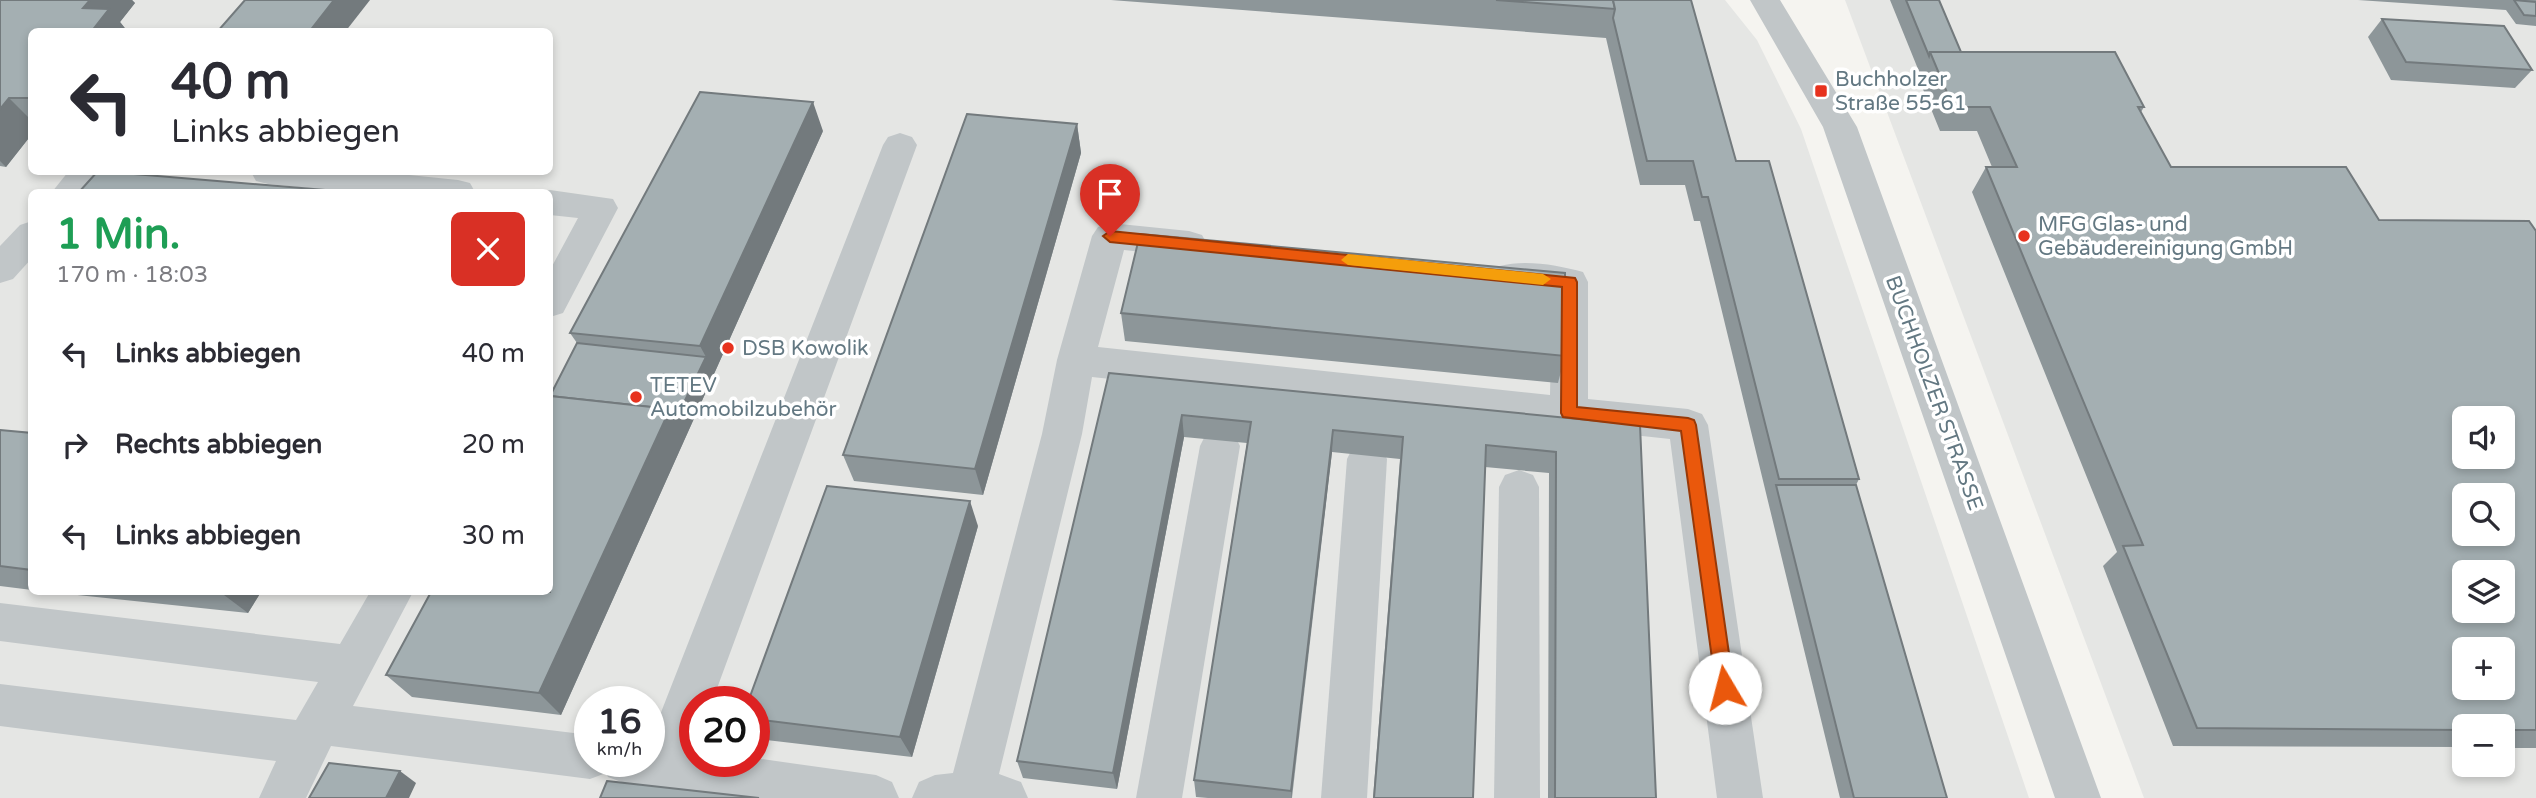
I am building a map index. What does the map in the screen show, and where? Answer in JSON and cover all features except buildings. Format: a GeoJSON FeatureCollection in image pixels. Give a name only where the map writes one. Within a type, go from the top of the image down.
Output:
{"type":"FeatureCollection","features":[{"type":"Feature","properties":{"kind":"street","name":"BUCHHOLZER STRASSE"},"geometry":{"type":"LineString","coordinates":[[1765,0],[1840,127],[2078,798]]}},
{"type":"Feature","properties":{"kind":"street"},"geometry":{"type":"LineString","coordinates":[[665,713],[900,145]]}},
{"type":"Feature","properties":{"kind":"street"},"geometry":{"type":"LineString","coordinates":[[72,189],[85,175]]}},
{"type":"Feature","properties":{"kind":"street"},"geometry":{"type":"LineString","coordinates":[[296,175],[430,189]]}},
{"type":"Feature","properties":{"kind":"street"},"geometry":{"type":"LineString","coordinates":[[553,203],[601,208],[553,297]]}},
{"type":"Feature","properties":{"kind":"street"},"geometry":{"type":"LineString","coordinates":[[970,796],[1062,434],[1076,360],[1110,236],[1218,247]]}},
{"type":"Feature","properties":{"kind":"street"},"geometry":{"type":"LineString","coordinates":[[0,269],[28,238]]}},
{"type":"Feature","properties":{"kind":"street"},"geometry":{"type":"LineString","coordinates":[[1475,273],[1570,282],[1569,413]]}},
{"type":"Feature","properties":{"kind":"street"},"geometry":{"type":"LineString","coordinates":[[1076,360],[1688,425],[1740,798]]}},
{"type":"Feature","properties":{"kind":"street"},"geometry":{"type":"LineString","coordinates":[[1158,798],[1220,446]]}},
{"type":"Feature","properties":{"kind":"street"},"geometry":{"type":"LineString","coordinates":[[1344,798],[1367,459]]}},
{"type":"Feature","properties":{"kind":"street"},"geometry":{"type":"LineString","coordinates":[[1517,798],[1519,487]]}},
{"type":"Feature","properties":{"kind":"street"},"geometry":{"type":"LineString","coordinates":[[282,798],[314,733],[389,595]]}},
{"type":"Feature","properties":{"kind":"street"},"geometry":{"type":"LineString","coordinates":[[0,622],[351,666]]}},
{"type":"Feature","properties":{"kind":"street"},"geometry":{"type":"LineString","coordinates":[[0,705],[574,756]]}},
{"type":"Feature","properties":{"kind":"street"},"geometry":{"type":"LineString","coordinates":[[665,767],[876,798]]}},
{"type":"Feature","properties":{"kind":"shaded area"},"geometry":{"type":"Polygon","coordinates":[[[0,0],[1725,0],[1757,40],[1801,129],[2029,798],[0,798],[0,0]]]}},
{"type":"Feature","properties":{"kind":"shaded area"},"geometry":{"type":"Polygon","coordinates":[[[1845,0],[2536,0],[2536,798],[2144,798],[1845,0]]]}},
{"type":"Feature","properties":{"kind":"slow traffic"},"geometry":{"type":"LineString","coordinates":[[1348,260],[1543,279]]}},
{"type":"Feature","properties":{"kind":"place","name":"Buchholzer Straße 55-61"},"geometry":{"type":"Point","coordinates":[1821,91]}},
{"type":"Feature","properties":{"kind":"place","name":"MFG Glas- und Gebäudereinigung GmbH"},"geometry":{"type":"Point","coordinates":[2024,236]}},
{"type":"Feature","properties":{"kind":"place","name":"DSB Kowolik"},"geometry":{"type":"Point","coordinates":[728,348]}},
{"type":"Feature","properties":{"kind":"place","name":"TETEV Automobilzubehör"},"geometry":{"type":"Point","coordinates":[636,397]}},
{"type":"Feature","properties":{"kind":"route"},"geometry":{"type":"LineString","coordinates":[[1110,236],[1570,282],[1569,413],[1688,425],[1725,688]]}}]}
